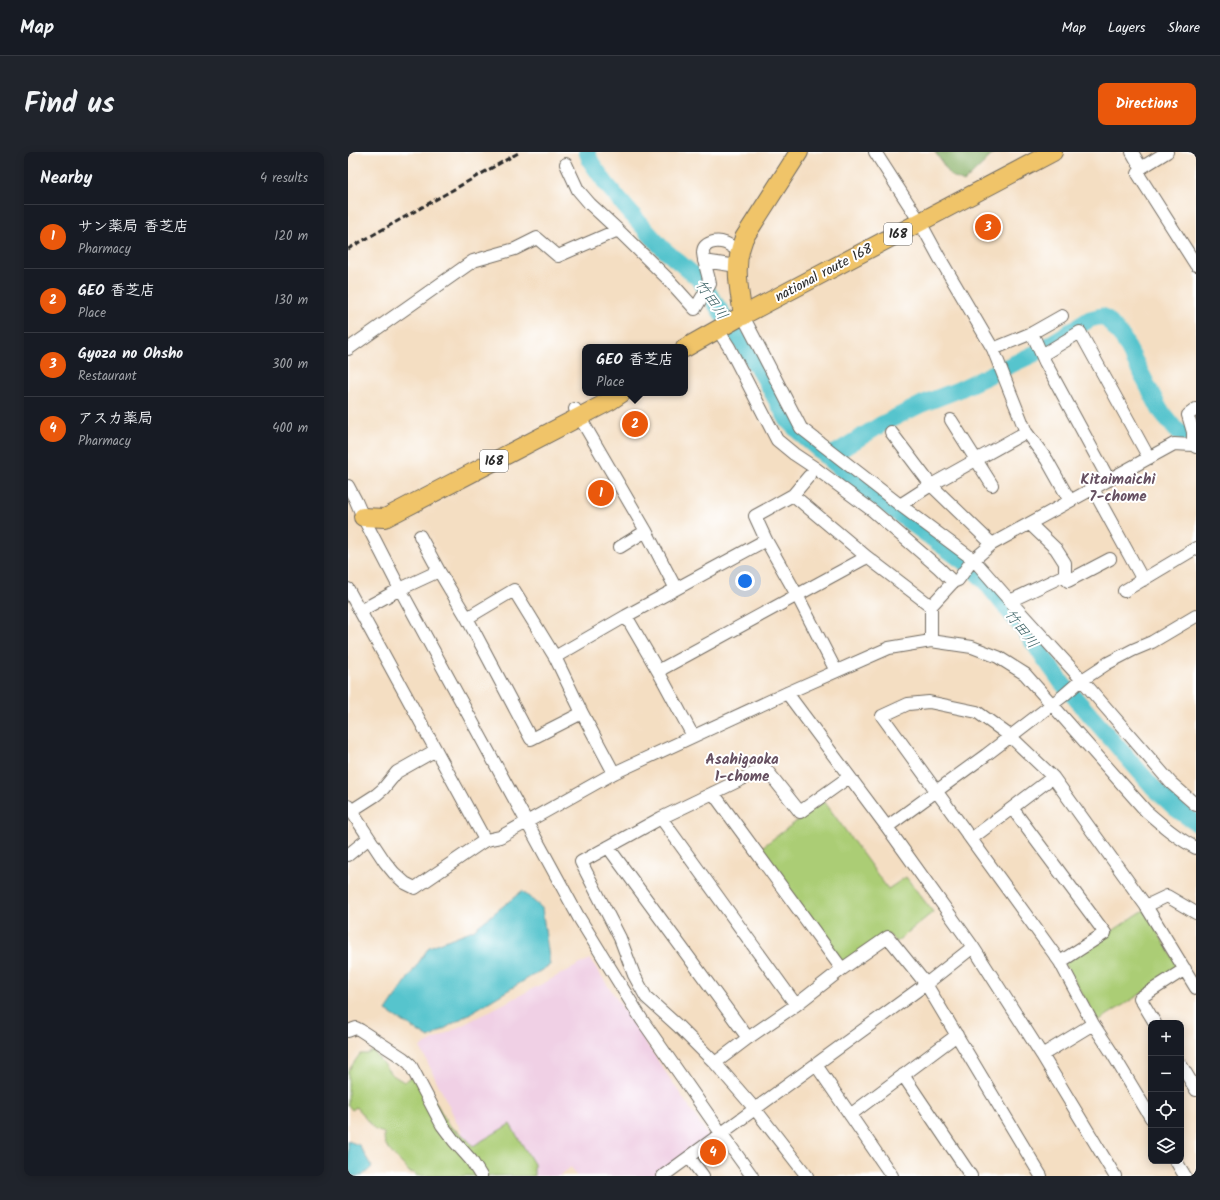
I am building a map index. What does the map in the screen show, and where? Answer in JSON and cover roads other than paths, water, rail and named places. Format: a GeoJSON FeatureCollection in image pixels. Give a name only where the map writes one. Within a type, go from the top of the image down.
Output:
{"type":"FeatureCollection","features":[{"type":"Feature","properties":{"kind":"highway"},"geometry":{"type":"LineString","coordinates":[[741,317],[738,258],[744,238],[799,152]]}},
{"type":"Feature","properties":{"kind":"highway","name":"national route 168"},"geometry":{"type":"LineString","coordinates":[[741,317],[1053,152]]}},
{"type":"Feature","properties":{"kind":"highway","name":"168"},"geometry":{"type":"LineString","coordinates":[[688,346],[741,317]]}},
{"type":"Feature","properties":{"kind":"highway","name":"168"},"geometry":{"type":"LineString","coordinates":[[688,350],[714,332]]}},
{"type":"Feature","properties":{"kind":"highway","name":"168"},"geometry":{"type":"LineString","coordinates":[[355,520],[386,518],[577,413],[599,396]]}},
{"type":"Feature","properties":{"kind":"highway","name":"168"},"geometry":{"type":"LineString","coordinates":[[577,413],[610,401],[618,396]]}},
{"type":"Feature","properties":{"kind":"street"},"geometry":{"type":"LineString","coordinates":[[875,152],[920,222],[993,349],[1026,432],[1047,460],[1070,501]]}},
{"type":"Feature","properties":{"kind":"street"},"geometry":{"type":"LineString","coordinates":[[1132,152],[1141,168]]}},
{"type":"Feature","properties":{"kind":"street"},"geometry":{"type":"LineString","coordinates":[[1167,152],[1141,168],[1138,174],[1194,258]]}},
{"type":"Feature","properties":{"kind":"street"},"geometry":{"type":"LineString","coordinates":[[566,164],[578,190],[590,204],[667,278],[695,309],[710,284],[703,251],[708,244],[716,241],[725,243],[738,258]]}},
{"type":"Feature","properties":{"kind":"street"},"geometry":{"type":"LineString","coordinates":[[348,349],[473,261],[515,249],[537,238],[558,256],[618,230]]}},
{"type":"Feature","properties":{"kind":"street"},"geometry":{"type":"LineString","coordinates":[[704,261],[738,258]]}},
{"type":"Feature","properties":{"kind":"street"},"geometry":{"type":"LineString","coordinates":[[993,349],[1032,332],[1062,316]]}},
{"type":"Feature","properties":{"kind":"street"},"geometry":{"type":"LineString","coordinates":[[741,317],[801,428],[972,561],[1010,601],[1171,783],[1196,805]]}},
{"type":"Feature","properties":{"kind":"street"},"geometry":{"type":"LineString","coordinates":[[714,332],[729,347],[777,440],[873,511],[955,581]]}},
{"type":"Feature","properties":{"kind":"street"},"geometry":{"type":"LineString","coordinates":[[1032,332],[1045,362],[1109,480]]}},
{"type":"Feature","properties":{"kind":"street"},"geometry":{"type":"LineString","coordinates":[[1042,355],[1080,332],[1149,458]]}},
{"type":"Feature","properties":{"kind":"street"},"geometry":{"type":"LineString","coordinates":[[931,641],[931,606],[972,561],[992,544],[1174,444],[1195,446],[1188,415],[1196,410]]}},
{"type":"Feature","properties":{"kind":"street"},"geometry":{"type":"LineString","coordinates":[[577,413],[646,531],[676,589]]}},
{"type":"Feature","properties":{"kind":"street"},"geometry":{"type":"LineString","coordinates":[[952,420],[992,485]]}},
{"type":"Feature","properties":{"kind":"street"},"geometry":{"type":"LineString","coordinates":[[892,432],[930,485],[992,544]]}},
{"type":"Feature","properties":{"kind":"street"},"geometry":{"type":"LineString","coordinates":[[900,505],[930,485],[1026,432]]}},
{"type":"Feature","properties":{"kind":"street"},"geometry":{"type":"LineString","coordinates":[[809,476],[793,495],[755,516],[766,540],[797,595],[836,671]]}},
{"type":"Feature","properties":{"kind":"street"},"geometry":{"type":"LineString","coordinates":[[348,486],[356,501],[355,520],[400,589],[578,916],[642,1020],[752,1176]]}},
{"type":"Feature","properties":{"kind":"street"},"geometry":{"type":"LineString","coordinates":[[1093,489],[1143,580]]}},
{"type":"Feature","properties":{"kind":"street"},"geometry":{"type":"LineString","coordinates":[[793,495],[867,557],[931,606]]}},
{"type":"Feature","properties":{"kind":"street"},"geometry":{"type":"LineString","coordinates":[[1030,524],[1056,549],[1065,563],[1065,575],[1068,581],[1110,559]]}},
{"type":"Feature","properties":{"kind":"street"},"geometry":{"type":"LineString","coordinates":[[620,547],[646,531]]}},
{"type":"Feature","properties":{"kind":"street"},"geometry":{"type":"LineString","coordinates":[[420,536],[467,618],[531,739],[582,713]]}},
{"type":"Feature","properties":{"kind":"street"},"geometry":{"type":"LineString","coordinates":[[554,657],[766,540]]}},
{"type":"Feature","properties":{"kind":"street"},"geometry":{"type":"LineString","coordinates":[[1124,591],[1196,548]]}},
{"type":"Feature","properties":{"kind":"street"},"geometry":{"type":"LineString","coordinates":[[658,671],[867,557]]}},
{"type":"Feature","properties":{"kind":"street"},"geometry":{"type":"LineString","coordinates":[[360,611],[400,589],[439,571]]}},
{"type":"Feature","properties":{"kind":"street"},"geometry":{"type":"LineString","coordinates":[[1010,601],[1065,575]]}},
{"type":"Feature","properties":{"kind":"street"},"geometry":{"type":"LineString","coordinates":[[348,589],[485,840]]}},
{"type":"Feature","properties":{"kind":"street"},"geometry":{"type":"LineString","coordinates":[[467,618],[514,590],[554,657],[614,773]]}},
{"type":"Feature","properties":{"kind":"street"},"geometry":{"type":"LineString","coordinates":[[626,616],[693,736]]}},
{"type":"Feature","properties":{"kind":"street"},"geometry":{"type":"LineString","coordinates":[[887,827],[937,792],[1081,681],[1108,663],[1152,642],[1196,616]]}},
{"type":"Feature","properties":{"kind":"street"},"geometry":{"type":"LineString","coordinates":[[436,750],[397,772],[383,789],[350,808],[394,873],[405,883],[415,888],[485,840],[500,837],[614,773],[787,693],[889,648],[931,641],[972,647],[998,657],[1025,674],[1146,811],[1168,831],[1196,848]]}},
{"type":"Feature","properties":{"kind":"street"},"geometry":{"type":"LineString","coordinates":[[787,693],[887,827],[973,947],[1042,1055],[1115,1176]]}},
{"type":"Feature","properties":{"kind":"street"},"geometry":{"type":"LineString","coordinates":[[1148,1113],[1093,1024],[1060,962],[882,716],[908,704],[929,702],[977,712],[1010,736],[1054,777],[1146,906],[1196,988]]}},
{"type":"Feature","properties":{"kind":"street"},"geometry":{"type":"LineString","coordinates":[[807,1176],[755,1110],[715,1063],[646,997],[634,975],[620,938],[581,862],[661,818],[765,768],[800,812],[849,776]]}},
{"type":"Feature","properties":{"kind":"street"},"geometry":{"type":"LineString","coordinates":[[971,839],[1054,777]]}},
{"type":"Feature","properties":{"kind":"street"},"geometry":{"type":"LineString","coordinates":[[714,793],[842,969]]}},
{"type":"Feature","properties":{"kind":"street"},"geometry":{"type":"LineString","coordinates":[[1012,808],[1105,933],[1060,962]]}},
{"type":"Feature","properties":{"kind":"street"},"geometry":{"type":"LineString","coordinates":[[661,818],[796,1005]]}},
{"type":"Feature","properties":{"kind":"street"},"geometry":{"type":"LineString","coordinates":[[348,855],[369,838]]}},
{"type":"Feature","properties":{"kind":"street"},"geometry":{"type":"LineString","coordinates":[[608,847],[748,1038]]}},
{"type":"Feature","properties":{"kind":"street"},"geometry":{"type":"LineString","coordinates":[[1146,906],[1167,896],[1196,914]]}},
{"type":"Feature","properties":{"kind":"street"},"geometry":{"type":"LineString","coordinates":[[715,1063],[796,1005],[842,969],[888,937],[926,984],[1041,1176]]}},
{"type":"Feature","properties":{"kind":"street"},"geometry":{"type":"LineString","coordinates":[[663,1176],[926,984],[973,947]]}},
{"type":"Feature","properties":{"kind":"street"},"geometry":{"type":"LineString","coordinates":[[1153,1020],[1140,998],[1185,969]]}},
{"type":"Feature","properties":{"kind":"street"},"geometry":{"type":"LineString","coordinates":[[1042,1055],[1093,1024]]}},
{"type":"Feature","properties":{"kind":"street"},"geometry":{"type":"LineString","coordinates":[[348,1031],[356,1028],[360,1030],[410,1064],[442,1125],[471,1160],[481,1176]]}},
{"type":"Feature","properties":{"kind":"street"},"geometry":{"type":"LineString","coordinates":[[850,1115],[957,1035]]}},
{"type":"Feature","properties":{"kind":"street"},"geometry":{"type":"LineString","coordinates":[[816,1065],[892,1176]]}},
{"type":"Feature","properties":{"kind":"street"},"geometry":{"type":"LineString","coordinates":[[1184,1071],[1196,1090]]}},
{"type":"Feature","properties":{"kind":"street"},"geometry":{"type":"LineString","coordinates":[[903,1075],[971,1176]]}},
{"type":"Feature","properties":{"kind":"street"},"geometry":{"type":"LineString","coordinates":[[689,1157],[703,1176]]}},
{"type":"Feature","properties":{"kind":"street"},"geometry":{"type":"LineString","coordinates":[[1178,1164],[1185,1176]]}},
{"type":"Feature","properties":{"kind":"water"},"geometry":{"type":"Polygon","coordinates":[[[522,891],[542,908],[550,965],[429,1038],[386,1011],[429,947],[473,930],[522,891]]]}},
{"type":"Feature","properties":{"kind":"water"},"geometry":{"type":"Polygon","coordinates":[[[348,1141],[359,1145],[372,1167],[362,1176],[348,1176],[348,1141]]]}},
{"type":"Feature","properties":{"kind":"waterway","name":"竹田川"},"geometry":{"type":"LineString","coordinates":[[587,152],[591,162],[607,185],[628,210],[662,248],[700,280],[763,376],[788,421],[805,438],[862,487],[968,565],[982,578],[1024,630],[1062,683],[1152,786],[1175,808],[1196,823]]}},
{"type":"Feature","properties":{"kind":"waterway","name":"竹田川"},"geometry":{"type":"LineString","coordinates":[[825,456],[837,452],[882,424],[922,404],[958,390],[1036,353],[1090,319],[1102,316],[1106,318],[1123,338],[1160,410],[1176,430],[1186,434],[1196,434]]}},
{"type":"Feature","properties":{"kind":"railway"},"geometry":{"type":"LineString","coordinates":[[348,249],[520,152]]}},
{"type":"Feature","properties":{"kind":"place","name":"Gyoza no Ohsho"},"geometry":{"type":"Point","coordinates":[988,227]}},
{"type":"Feature","properties":{"kind":"place","name":"GEO 香芝店"},"geometry":{"type":"Point","coordinates":[635,424]}},
{"type":"Feature","properties":{"kind":"place","name":"サン薬局 香芝店"},"geometry":{"type":"Point","coordinates":[601,493]}},
{"type":"Feature","properties":{"kind":"place","name":"アスカ薬局"},"geometry":{"type":"Point","coordinates":[713,1152]}},
{"type":"Feature","properties":{"kind":"district","name":"Kitaimaichi 7-chome"},"geometry":{"type":"Point","coordinates":[1118,488]}},
{"type":"Feature","properties":{"kind":"district","name":"Asahigaoka 1-chome"},"geometry":{"type":"Point","coordinates":[742,768]}}]}
